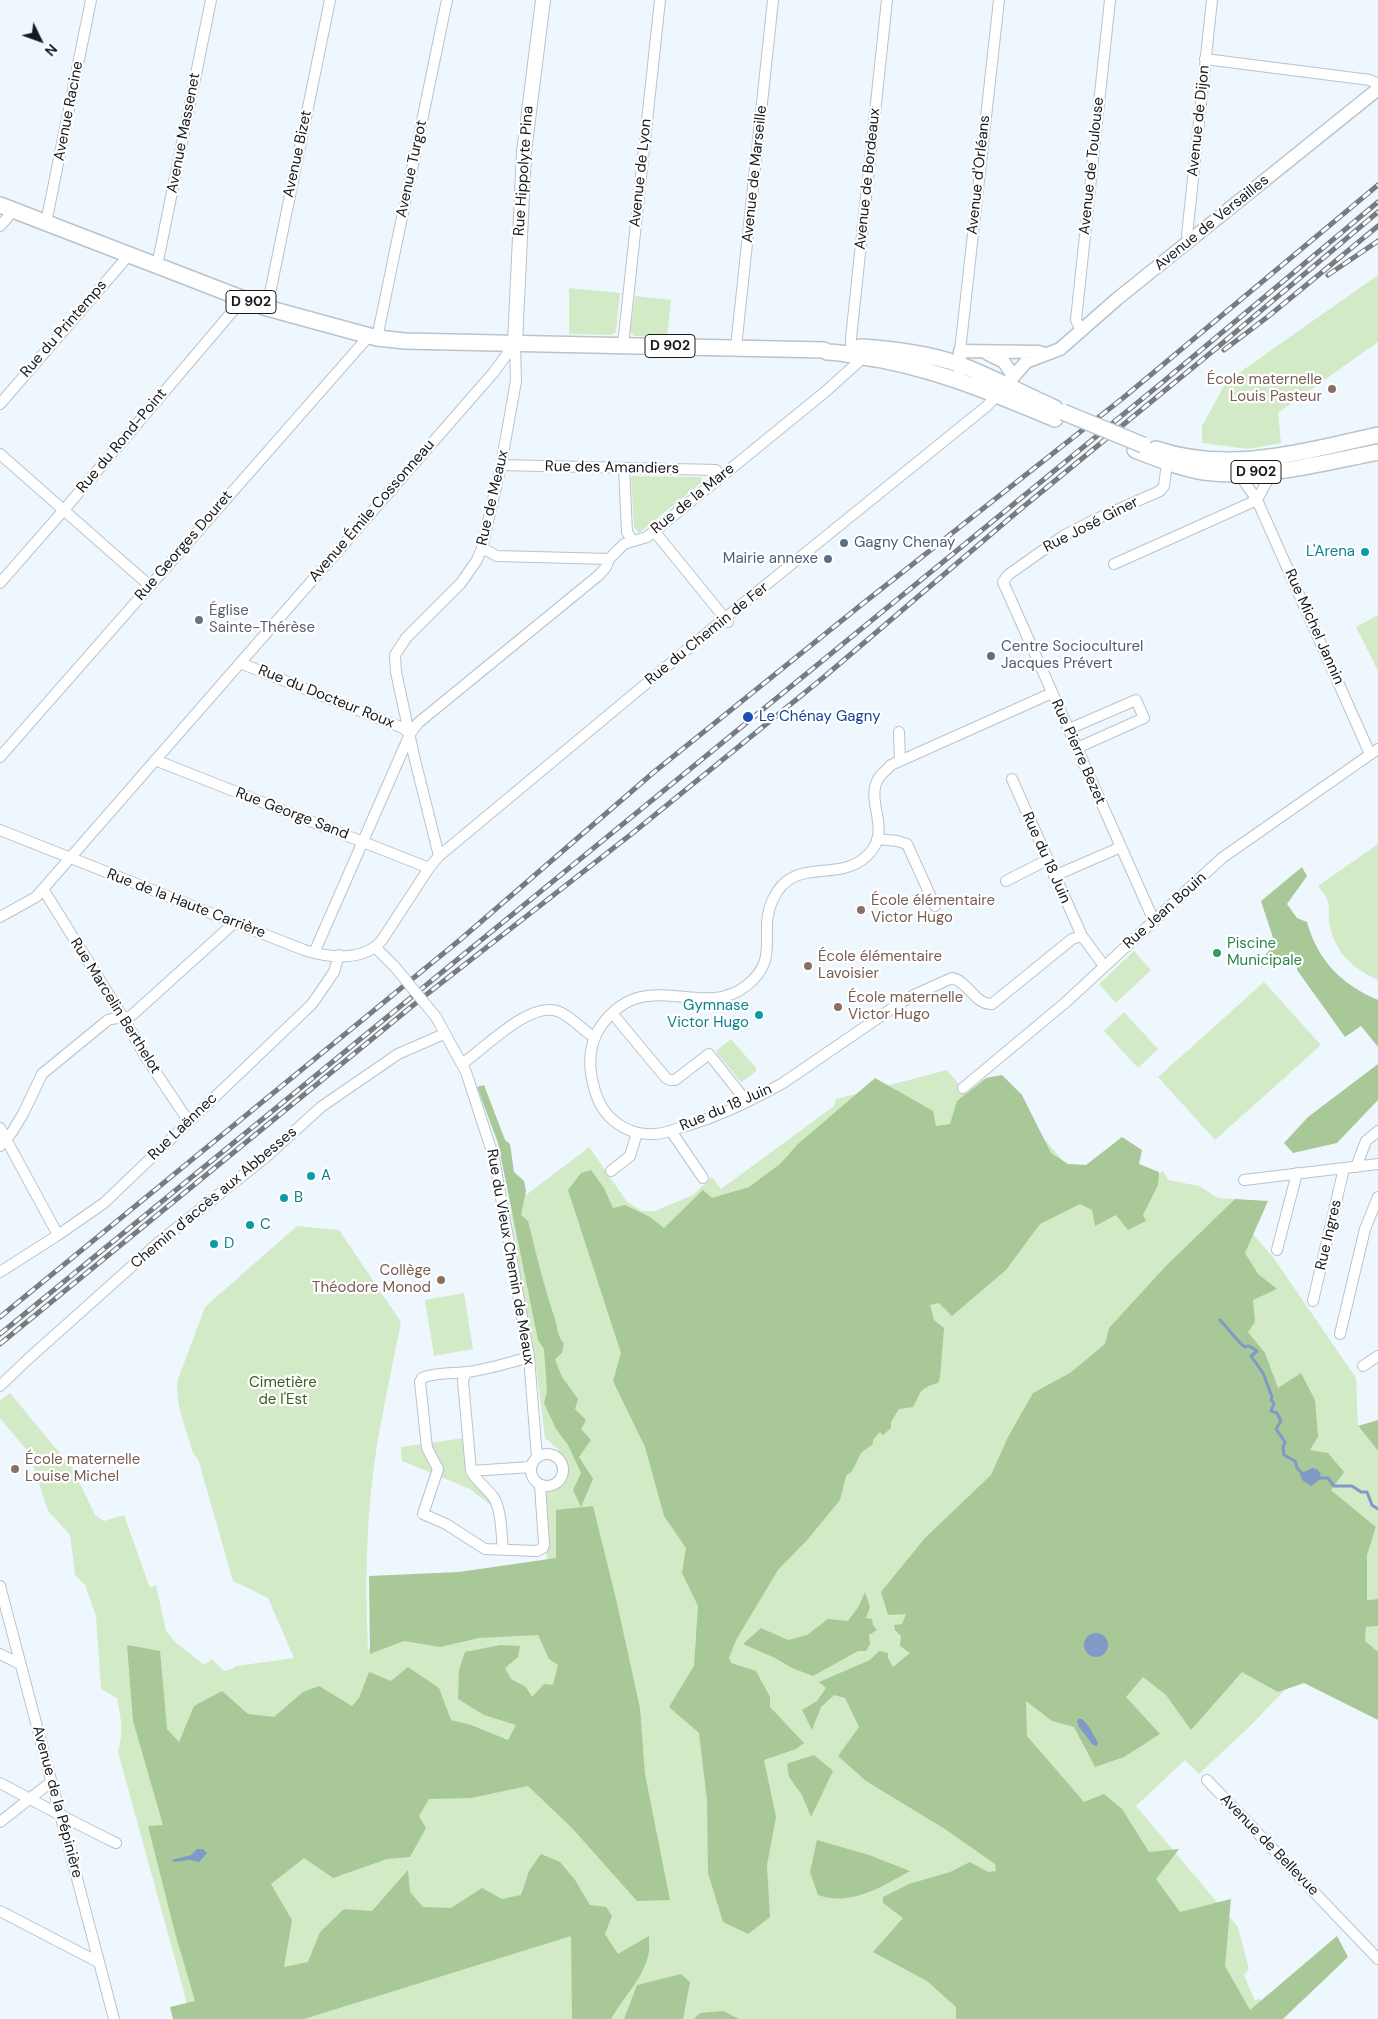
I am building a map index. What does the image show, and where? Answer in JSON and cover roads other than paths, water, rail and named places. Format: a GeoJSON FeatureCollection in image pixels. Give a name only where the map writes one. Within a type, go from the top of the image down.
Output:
{"type":"FeatureCollection","features":[{"type":"Feature","properties":{"kind":"main road","name":"Rue Hippolyte Pina"},"geometry":{"type":"LineString","coordinates":[[515,343],[524,152],[543,0]]}},
{"type":"Feature","properties":{"kind":"main road","name":"D 902"},"geometry":{"type":"LineString","coordinates":[[7,207],[267,308],[373,337],[404,341],[824,350],[827,352],[858,353],[889,349],[960,358],[1059,415],[1139,448],[1167,463],[1204,472],[1239,474],[1378,452]]}},
{"type":"Feature","properties":{"kind":"main road","name":"D 902"},"geometry":{"type":"LineString","coordinates":[[858,353],[960,380],[1006,385]]}},
{"type":"Feature","properties":{"kind":"main road","name":"D 902"},"geometry":{"type":"LineString","coordinates":[[1139,448],[1206,459],[1242,461],[1275,458],[1378,435]]}},
{"type":"Feature","properties":{"kind":"street","name":"Avenue Racine"},"geometry":{"type":"LineString","coordinates":[[46,223],[91,0]]}},
{"type":"Feature","properties":{"kind":"street","name":"Avenue Massenet"},"geometry":{"type":"LineString","coordinates":[[157,266],[211,0]]}},
{"type":"Feature","properties":{"kind":"street","name":"Avenue Bizet"},"geometry":{"type":"LineString","coordinates":[[267,308],[330,0]]}},
{"type":"Feature","properties":{"kind":"street","name":"Avenue Turgot"},"geometry":{"type":"LineString","coordinates":[[373,337],[447,0]]}},
{"type":"Feature","properties":{"kind":"street","name":"Avenue de Lyon"},"geometry":{"type":"LineString","coordinates":[[622,345],[660,0]]}},
{"type":"Feature","properties":{"kind":"street","name":"Avenue de Marseille"},"geometry":{"type":"LineString","coordinates":[[736,348],[773,0]]}},
{"type":"Feature","properties":{"kind":"street","name":"Avenue de Bordeaux"},"geometry":{"type":"LineString","coordinates":[[858,353],[887,0]]}},
{"type":"Feature","properties":{"kind":"street","name":"Avenue d'Orléans"},"geometry":{"type":"LineString","coordinates":[[960,358],[999,0]]}},
{"type":"Feature","properties":{"kind":"street","name":"Avenue de Toulouse"},"geometry":{"type":"LineString","coordinates":[[1081,331],[1076,320],[1110,0]]}},
{"type":"Feature","properties":{"kind":"street","name":"Avenue de Dijon"},"geometry":{"type":"LineString","coordinates":[[1191,240],[1188,235],[1212,0]]}},
{"type":"Feature","properties":{"kind":"street"},"geometry":{"type":"LineString","coordinates":[[1205,59],[1370,80],[1378,84]]}},
{"type":"Feature","properties":{"kind":"street","name":"Avenue de Versailles"},"geometry":{"type":"LineString","coordinates":[[1006,385],[1026,362],[1060,349],[1117,299],[1378,89]]}},
{"type":"Feature","properties":{"kind":"street"},"geometry":{"type":"LineString","coordinates":[[0,226],[7,207]]}},
{"type":"Feature","properties":{"kind":"street","name":"Rue du Printemps"},"geometry":{"type":"LineString","coordinates":[[0,404],[129,255]]}},
{"type":"Feature","properties":{"kind":"street","name":"Rue du Rond-Point"},"geometry":{"type":"LineString","coordinates":[[0,582],[63,511],[243,299]]}},
{"type":"Feature","properties":{"kind":"street","name":"Rue Georges Douret"},"geometry":{"type":"LineString","coordinates":[[0,757],[373,337]]}},
{"type":"Feature","properties":{"kind":"street","name":"Rue de Meaux"},"geometry":{"type":"LineString","coordinates":[[439,856],[396,672],[395,655],[406,638],[462,583],[477,560],[482,548],[501,465],[516,381],[515,343]]}},
{"type":"Feature","properties":{"kind":"street","name":"Avenue Émile Cossonneau"},"geometry":{"type":"LineString","coordinates":[[0,917],[36,896],[43,889],[498,368],[515,343]]}},
{"type":"Feature","properties":{"kind":"street","name":"Avenue de Versailles"},"geometry":{"type":"LineString","coordinates":[[980,352],[995,356],[1004,362],[1006,385]]}},
{"type":"Feature","properties":{"kind":"street","name":"Avenue de Versailles"},"geometry":{"type":"LineString","coordinates":[[960,358],[980,352],[1039,352],[1044,354]]}},
{"type":"Feature","properties":{"kind":"street","name":"Rue de la Mare"},"geometry":{"type":"LineString","coordinates":[[314,953],[410,734],[418,723],[599,575],[606,568],[609,559],[624,544],[632,540],[639,540],[654,531],[824,392],[858,353]]}},
{"type":"Feature","properties":{"kind":"street"},"geometry":{"type":"LineString","coordinates":[[960,358],[960,380]]}},
{"type":"Feature","properties":{"kind":"street","name":"Rue du Chemin de Fer"},"geometry":{"type":"LineString","coordinates":[[439,856],[979,412],[1006,385]]}},
{"type":"Feature","properties":{"kind":"street"},"geometry":{"type":"LineString","coordinates":[[0,454],[150,586]]}},
{"type":"Feature","properties":{"kind":"street","name":"Rue José Giner"},"geometry":{"type":"LineString","coordinates":[[1003,582],[1008,575],[1063,536],[1096,519],[1160,491],[1164,486],[1167,463]]}},
{"type":"Feature","properties":{"kind":"street","name":"Rue des Amandiers"},"geometry":{"type":"LineString","coordinates":[[501,465],[716,470],[721,476]]}},
{"type":"Feature","properties":{"kind":"street"},"geometry":{"type":"LineString","coordinates":[[624,468],[627,532],[632,540]]}},
{"type":"Feature","properties":{"kind":"street"},"geometry":{"type":"LineString","coordinates":[[1114,564],[1258,500],[1273,470]]}},
{"type":"Feature","properties":{"kind":"street","name":"Rue Michel Jannin"},"geometry":{"type":"LineString","coordinates":[[1239,474],[1258,500],[1374,752]]}},
{"type":"Feature","properties":{"kind":"street"},"geometry":{"type":"LineString","coordinates":[[654,531],[727,620]]}},
{"type":"Feature","properties":{"kind":"street"},"geometry":{"type":"LineString","coordinates":[[482,548],[497,556],[609,559]]}},
{"type":"Feature","properties":{"kind":"street","name":"Rue Pierre Bezet"},"geometry":{"type":"LineString","coordinates":[[1003,582],[1154,922]]}},
{"type":"Feature","properties":{"kind":"street","name":"Rue du Docteur Roux"},"geometry":{"type":"LineString","coordinates":[[240,663],[398,726],[410,734]]}},
{"type":"Feature","properties":{"kind":"street"},"geometry":{"type":"LineString","coordinates":[[935,906],[908,844],[896,840],[877,839],[880,831],[875,793],[878,779],[891,765],[1052,693]]}},
{"type":"Feature","properties":{"kind":"street"},"geometry":{"type":"LineString","coordinates":[[1069,729],[1136,700],[1144,718],[1077,748]]}},
{"type":"Feature","properties":{"kind":"street"},"geometry":{"type":"LineString","coordinates":[[899,732],[900,761]]}},
{"type":"Feature","properties":{"kind":"street","name":"Rue Jean Bouin"},"geometry":{"type":"LineString","coordinates":[[963,1088],[1040,1024],[1222,858],[1374,752]]}},
{"type":"Feature","properties":{"kind":"street","name":"Rue George Sand"},"geometry":{"type":"LineString","coordinates":[[155,760],[429,868]]}},
{"type":"Feature","properties":{"kind":"street","name":"Rue du 18 Juin"},"geometry":{"type":"LineString","coordinates":[[1012,779],[1082,936],[1104,966]]}},
{"type":"Feature","properties":{"kind":"street","name":"Rue de la Haute Carrière"},"geometry":{"type":"LineString","coordinates":[[0,830],[314,953],[360,955],[376,948]]}},
{"type":"Feature","properties":{"kind":"street","name":"Rue du 18 Juin"},"geometry":{"type":"LineString","coordinates":[[877,839],[862,860],[838,869],[817,870],[800,874],[786,883],[775,894],[769,907],[766,921],[769,947],[767,957],[758,974],[741,990],[717,997],[642,996],[623,1004],[612,1014],[594,1037],[590,1046],[589,1063],[596,1096],[606,1114],[619,1125],[637,1133],[656,1134],[696,1123],[747,1102],[783,1083],[897,1005],[952,978],[959,979],[980,1001],[986,1004],[994,1002],[1072,939],[1082,936]]}},
{"type":"Feature","properties":{"kind":"street"},"geometry":{"type":"LineString","coordinates":[[1054,876],[1121,847]]}},
{"type":"Feature","properties":{"kind":"street"},"geometry":{"type":"LineString","coordinates":[[376,948],[439,856]]}},
{"type":"Feature","properties":{"kind":"street"},"geometry":{"type":"LineString","coordinates":[[1006,881],[1048,860]]}},
{"type":"Feature","properties":{"kind":"street","name":"Rue Marcelin Berthelot"},"geometry":{"type":"LineString","coordinates":[[43,889],[145,1056],[189,1122]]}},
{"type":"Feature","properties":{"kind":"street"},"geometry":{"type":"LineString","coordinates":[[3,1143],[23,1114],[42,1074],[108,1020],[124,1019],[131,1016],[234,923]]}},
{"type":"Feature","properties":{"kind":"street","name":"Rue du Vieux Chemin de Meaux"},"geometry":{"type":"LineString","coordinates":[[376,948],[395,967],[436,1017],[462,1064],[494,1158],[530,1357],[534,1462]]}},
{"type":"Feature","properties":{"kind":"street","name":"Rue Laënnec"},"geometry":{"type":"LineString","coordinates":[[0,1272],[104,1203],[312,1004],[334,972],[339,955]]}},
{"type":"Feature","properties":{"kind":"street"},"geometry":{"type":"LineString","coordinates":[[462,1064],[512,1026],[544,1010],[559,1011],[594,1037]]}},
{"type":"Feature","properties":{"kind":"street"},"geometry":{"type":"LineString","coordinates":[[612,1014],[666,1078],[675,1080],[709,1054],[747,1102]]}},
{"type":"Feature","properties":{"kind":"street","name":"Chemin d'accès aux Abbesses"},"geometry":{"type":"LineString","coordinates":[[0,1386],[160,1242],[276,1149],[321,1107],[398,1054],[444,1034]]}},
{"type":"Feature","properties":{"kind":"street"},"geometry":{"type":"LineString","coordinates":[[0,1128],[3,1143],[58,1235]]}},
{"type":"Feature","properties":{"kind":"street"},"geometry":{"type":"LineString","coordinates":[[671,1131],[703,1178]]}},
{"type":"Feature","properties":{"kind":"street"},"geometry":{"type":"LineString","coordinates":[[1356,1167],[1366,1141],[1378,1131]]}},
{"type":"Feature","properties":{"kind":"street"},"geometry":{"type":"LineString","coordinates":[[612,1171],[630,1156],[637,1133]]}},
{"type":"Feature","properties":{"kind":"street"},"geometry":{"type":"LineString","coordinates":[[1244,1180],[1378,1164]]}},
{"type":"Feature","properties":{"kind":"street","name":"Rue Ingres"},"geometry":{"type":"LineString","coordinates":[[1313,1301],[1344,1168]]}},
{"type":"Feature","properties":{"kind":"street"},"geometry":{"type":"LineString","coordinates":[[1277,1250],[1297,1173]]}},
{"type":"Feature","properties":{"kind":"street"},"geometry":{"type":"LineString","coordinates":[[1340,1334],[1365,1229],[1378,1197]]}},
{"type":"Feature","properties":{"kind":"street"},"geometry":{"type":"LineString","coordinates":[[1363,1366],[1378,1356]]}},
{"type":"Feature","properties":{"kind":"street"},"geometry":{"type":"LineString","coordinates":[[530,1357],[512,1363],[466,1372],[458,1371],[428,1375],[422,1378],[420,1382],[427,1448],[438,1469],[423,1514],[446,1524],[485,1549],[534,1551],[542,1549],[544,1544],[540,1485]]}},
{"type":"Feature","properties":{"kind":"street"},"geometry":{"type":"LineString","coordinates":[[466,1372],[463,1381],[471,1471],[475,1478],[494,1497],[498,1506],[503,1550]]}},
{"type":"Feature","properties":{"kind":"street"},"geometry":{"type":"LineString","coordinates":[[471,1471],[534,1462],[546,1454],[552,1455],[560,1462],[563,1471],[559,1481],[550,1486],[540,1485],[532,1477],[534,1462]]}},
{"type":"Feature","properties":{"kind":"street","name":"Avenue de la Pépinière"},"geometry":{"type":"LineString","coordinates":[[0,1586],[114,2019]]}},
{"type":"Feature","properties":{"kind":"street"},"geometry":{"type":"LineString","coordinates":[[0,1654],[20,1664]]}},
{"type":"Feature","properties":{"kind":"street","name":"Avenue de Bellevue"},"geometry":{"type":"LineString","coordinates":[[1207,1780],[1378,1960]]}},
{"type":"Feature","properties":{"kind":"street"},"geometry":{"type":"LineString","coordinates":[[0,1822],[51,1782]]}},
{"type":"Feature","properties":{"kind":"street"},"geometry":{"type":"LineString","coordinates":[[0,1783],[61,1817],[116,1843]]}},
{"type":"Feature","properties":{"kind":"street"},"geometry":{"type":"LineString","coordinates":[[0,1911],[98,1962]]}},
{"type":"Feature","properties":{"kind":"water"},"geometry":{"type":"Polygon","coordinates":[[[1312,1468],[1317,1469],[1321,1474],[1318,1481],[1311,1486],[1302,1480],[1300,1474],[1312,1468]]]}},
{"type":"Feature","properties":{"kind":"water"},"geometry":{"type":"Polygon","coordinates":[[[1096,1633],[1105,1636],[1108,1645],[1105,1654],[1096,1657],[1087,1654],[1084,1645],[1087,1636],[1096,1633]]]}},
{"type":"Feature","properties":{"kind":"water"},"geometry":{"type":"Polygon","coordinates":[[[1082,1719],[1090,1728],[1098,1743],[1097,1746],[1093,1745],[1079,1727],[1077,1721],[1082,1719]]]}},
{"type":"Feature","properties":{"kind":"water"},"geometry":{"type":"Polygon","coordinates":[[[197,1849],[203,1849],[207,1853],[199,1862],[190,1860],[173,1862],[172,1860],[191,1855],[197,1849]]]}},
{"type":"Feature","properties":{"kind":"waterway"},"geometry":{"type":"LineString","coordinates":[[1220,1320],[1241,1344],[1257,1351],[1251,1356],[1263,1373],[1272,1397],[1271,1400],[1274,1403],[1271,1411],[1277,1413],[1281,1421],[1276,1429],[1285,1442],[1283,1447],[1284,1455],[1295,1461],[1297,1468],[1303,1474]]}},
{"type":"Feature","properties":{"kind":"waterway"},"geometry":{"type":"LineString","coordinates":[[1316,1478],[1328,1478],[1334,1486],[1352,1486],[1361,1492],[1367,1492],[1372,1505],[1378,1509]]}},
{"type":"Feature","properties":{"kind":"railway"},"geometry":{"type":"LineString","coordinates":[[0,1317],[461,939],[654,772],[861,605],[1123,398],[1378,185]]}},
{"type":"Feature","properties":{"kind":"railway"},"geometry":{"type":"LineString","coordinates":[[0,1334],[1164,381],[1378,202]]}},
{"type":"Feature","properties":{"kind":"railway"},"geometry":{"type":"LineString","coordinates":[[0,1344],[422,998],[634,832],[824,677],[1017,512],[1378,212]]}},
{"type":"Feature","properties":{"kind":"railway"},"geometry":{"type":"LineString","coordinates":[[1224,350],[1270,315],[1378,226]]}},
{"type":"Feature","properties":{"kind":"railway"},"geometry":{"type":"LineString","coordinates":[[1328,275],[1378,241]]}},
{"type":"Feature","properties":{"kind":"place","name":"École maternelle Louis Pasteur"},"geometry":{"type":"Point","coordinates":[1332,389]}},
{"type":"Feature","properties":{"kind":"place","name":"Gagny Chenay"},"geometry":{"type":"Point","coordinates":[844,543]}},
{"type":"Feature","properties":{"kind":"place","name":"L'Arena"},"geometry":{"type":"Point","coordinates":[1365,552]}},
{"type":"Feature","properties":{"kind":"place","name":"Mairie annexe"},"geometry":{"type":"Point","coordinates":[828,559]}},
{"type":"Feature","properties":{"kind":"place","name":"Église Sainte-Thérèse"},"geometry":{"type":"Point","coordinates":[199,620]}},
{"type":"Feature","properties":{"kind":"place","name":"Centre Socioculturel Jacques Prévert"},"geometry":{"type":"Point","coordinates":[991,656]}},
{"type":"Feature","properties":{"kind":"place","name":"Le Chénay Gagny"},"geometry":{"type":"Point","coordinates":[748,717]}},
{"type":"Feature","properties":{"kind":"place","name":"École élémentaire Victor Hugo"},"geometry":{"type":"Point","coordinates":[861,910]}},
{"type":"Feature","properties":{"kind":"place","name":"Piscine Municipale"},"geometry":{"type":"Point","coordinates":[1217,953]}},
{"type":"Feature","properties":{"kind":"place","name":"École élémentaire Lavoisier"},"geometry":{"type":"Point","coordinates":[808,966]}},
{"type":"Feature","properties":{"kind":"place","name":"École maternelle Victor Hugo"},"geometry":{"type":"Point","coordinates":[838,1007]}},
{"type":"Feature","properties":{"kind":"place","name":"Gymnase Victor Hugo"},"geometry":{"type":"Point","coordinates":[759,1015]}},
{"type":"Feature","properties":{"kind":"place","name":"A"},"geometry":{"type":"Point","coordinates":[311,1176]}},
{"type":"Feature","properties":{"kind":"place","name":"B"},"geometry":{"type":"Point","coordinates":[284,1198]}},
{"type":"Feature","properties":{"kind":"place","name":"C"},"geometry":{"type":"Point","coordinates":[250,1225]}},
{"type":"Feature","properties":{"kind":"place","name":"D"},"geometry":{"type":"Point","coordinates":[214,1244]}},
{"type":"Feature","properties":{"kind":"place","name":"Collège Théodore Monod"},"geometry":{"type":"Point","coordinates":[441,1280]}},
{"type":"Feature","properties":{"kind":"place","name":"École maternelle Louise Michel"},"geometry":{"type":"Point","coordinates":[15,1469]}},
{"type":"Feature","properties":{"kind":"park label","name":"Cimetière de l'Est"},"geometry":{"type":"Point","coordinates":[283,1392]}}]}
